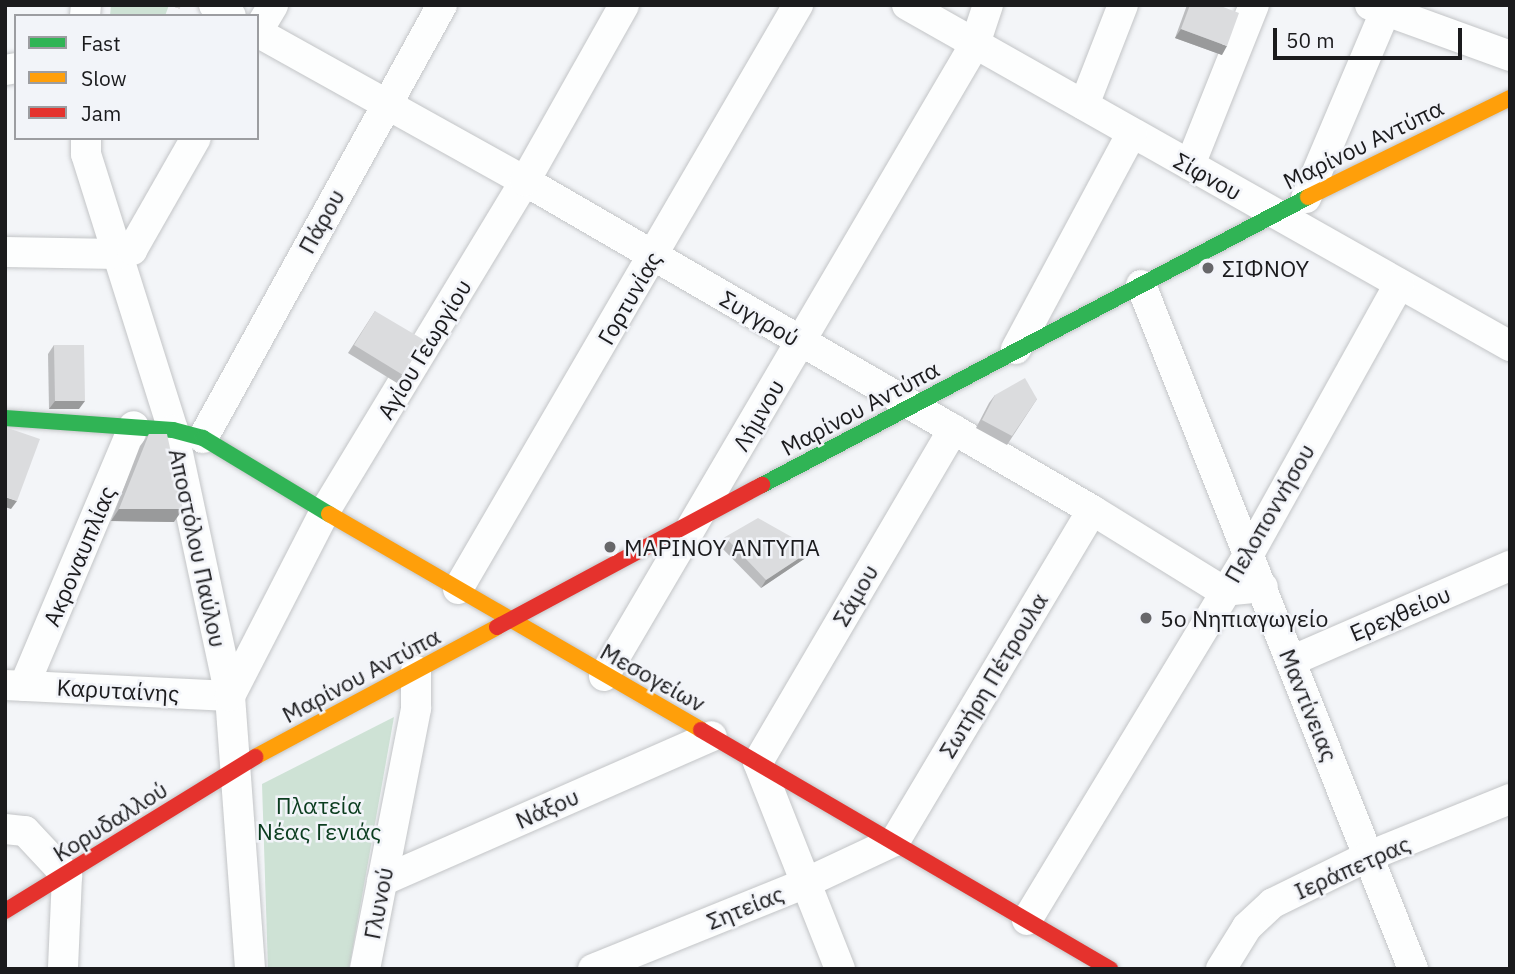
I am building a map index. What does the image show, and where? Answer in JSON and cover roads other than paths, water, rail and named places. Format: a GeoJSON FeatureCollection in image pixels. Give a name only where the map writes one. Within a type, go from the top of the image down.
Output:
{"type":"FeatureCollection","features":[{"type":"Feature","properties":{"kind":"street"},"geometry":{"type":"LineString","coordinates":[[259,29],[273,5]]}},
{"type":"Feature","properties":{"kind":"street","name":"Πάρου"},"geometry":{"type":"LineString","coordinates":[[203,438],[385,103],[442,5]]}},
{"type":"Feature","properties":{"kind":"street","name":"Αγίου Γεωργίου"},"geometry":{"type":"LineString","coordinates":[[230,696],[325,511],[525,181],[624,5]]}},
{"type":"Feature","properties":{"kind":"street","name":"Γορτυνίας"},"geometry":{"type":"LineString","coordinates":[[458,589],[798,5]]}},
{"type":"Feature","properties":{"kind":"street","name":"Σίφνου"},"geometry":{"type":"LineString","coordinates":[[907,5],[1510,346]]}},
{"type":"Feature","properties":{"kind":"street","name":"Λήμνου"},"geometry":{"type":"LineString","coordinates":[[604,676],[699,520],[800,341],[975,44],[988,5]]}},
{"type":"Feature","properties":{"kind":"street"},"geometry":{"type":"LineString","coordinates":[[1084,105],[1123,5]]}},
{"type":"Feature","properties":{"kind":"street"},"geometry":{"type":"LineString","coordinates":[[1190,165],[1254,5]]}},
{"type":"Feature","properties":{"kind":"street"},"geometry":{"type":"LineString","coordinates":[[1306,198],[1381,7],[1510,56]]}},
{"type":"Feature","properties":{"kind":"street","name":"Συγγρού"},"geometry":{"type":"LineString","coordinates":[[259,33],[525,181],[1092,510],[1223,591]]}},
{"type":"Feature","properties":{"kind":"street","name":"Μαρίνου Αντύπα"},"geometry":{"type":"LineString","coordinates":[[237,767],[1016,349],[1275,213],[1510,98]]}},
{"type":"Feature","properties":{"kind":"street"},"geometry":{"type":"LineString","coordinates":[[1481,112],[1510,124]]}},
{"type":"Feature","properties":{"kind":"street"},"geometry":{"type":"LineString","coordinates":[[1016,349],[1132,133]]}},
{"type":"Feature","properties":{"kind":"street","name":"Αποστόλου Παύλου"},"geometry":{"type":"LineString","coordinates":[[86,140],[86,154],[173,430],[230,696],[250,969]]}},
{"type":"Feature","properties":{"kind":"street"},"geometry":{"type":"LineString","coordinates":[[5,252],[118,254],[132,250],[195,140]]}},
{"type":"Feature","properties":{"kind":"street","name":"Πελοποννήσου"},"geometry":{"type":"LineString","coordinates":[[1027,920],[1223,591],[1249,554],[1399,284]]}},
{"type":"Feature","properties":{"kind":"street","name":"Μαντίνειας"},"geometry":{"type":"LineString","coordinates":[[1141,285],[1413,969]]}},
{"type":"Feature","properties":{"kind":"street","name":"Μεσογείων"},"geometry":{"type":"LineString","coordinates":[[5,418],[134,426],[173,430],[203,438],[458,589],[508,622],[895,841],[1027,920],[1099,967]]}},
{"type":"Feature","properties":{"kind":"street","name":"Ακροναυπλίας"},"geometry":{"type":"LineString","coordinates":[[14,686],[134,426]]}},
{"type":"Feature","properties":{"kind":"street","name":"Σάμου"},"geometry":{"type":"LineString","coordinates":[[758,762],[953,429]]}},
{"type":"Feature","properties":{"kind":"street","name":"Σωτήρη Πέτρουλα"},"geometry":{"type":"LineString","coordinates":[[895,841],[1092,510]]}},
{"type":"Feature","properties":{"kind":"street","name":"Ερεχθείου"},"geometry":{"type":"LineString","coordinates":[[1291,661],[1510,566]]}},
{"type":"Feature","properties":{"kind":"street"},"geometry":{"type":"LineString","coordinates":[[1223,591],[1263,587]]}},
{"type":"Feature","properties":{"kind":"street","name":"Γλυνού"},"geometry":{"type":"LineString","coordinates":[[366,969],[416,708],[416,671]]}},
{"type":"Feature","properties":{"kind":"street","name":"Καρυταίνης"},"geometry":{"type":"LineString","coordinates":[[14,686],[230,696]]}},
{"type":"Feature","properties":{"kind":"street","name":"Νάξου"},"geometry":{"type":"LineString","coordinates":[[382,881],[712,736]]}},
{"type":"Feature","properties":{"kind":"street"},"geometry":{"type":"LineString","coordinates":[[758,762],[803,884],[840,969]]}},
{"type":"Feature","properties":{"kind":"street","name":"Κορυδαλλού"},"geometry":{"type":"LineString","coordinates":[[5,911],[67,876],[237,767]]}},
{"type":"Feature","properties":{"kind":"street","name":"Ιεράπετρας"},"geometry":{"type":"LineString","coordinates":[[1220,969],[1247,927],[1273,903],[1369,856],[1510,799]]}},
{"type":"Feature","properties":{"kind":"street"},"geometry":{"type":"LineString","coordinates":[[5,830],[25,831],[67,876],[63,969]]}},
{"type":"Feature","properties":{"kind":"street","name":"Σητείας"},"geometry":{"type":"LineString","coordinates":[[593,969],[803,884],[895,841]]}},
{"type":"Feature","properties":{"kind":"place","name":"ΣΙΦΝΟΥ"},"geometry":{"type":"Point","coordinates":[1208,268]}},
{"type":"Feature","properties":{"kind":"place","name":"ΜΑΡΙΝΟΥ ΑΝΤΥΠΑ"},"geometry":{"type":"Point","coordinates":[610,547]}},
{"type":"Feature","properties":{"kind":"place","name":"5ο Νηπιαγωγείο"},"geometry":{"type":"Point","coordinates":[1146,618]}},
{"type":"Feature","properties":{"kind":"park label","name":"Πλατεία Νέας Γενιάς"},"geometry":{"type":"Point","coordinates":[319,818]}}]}
